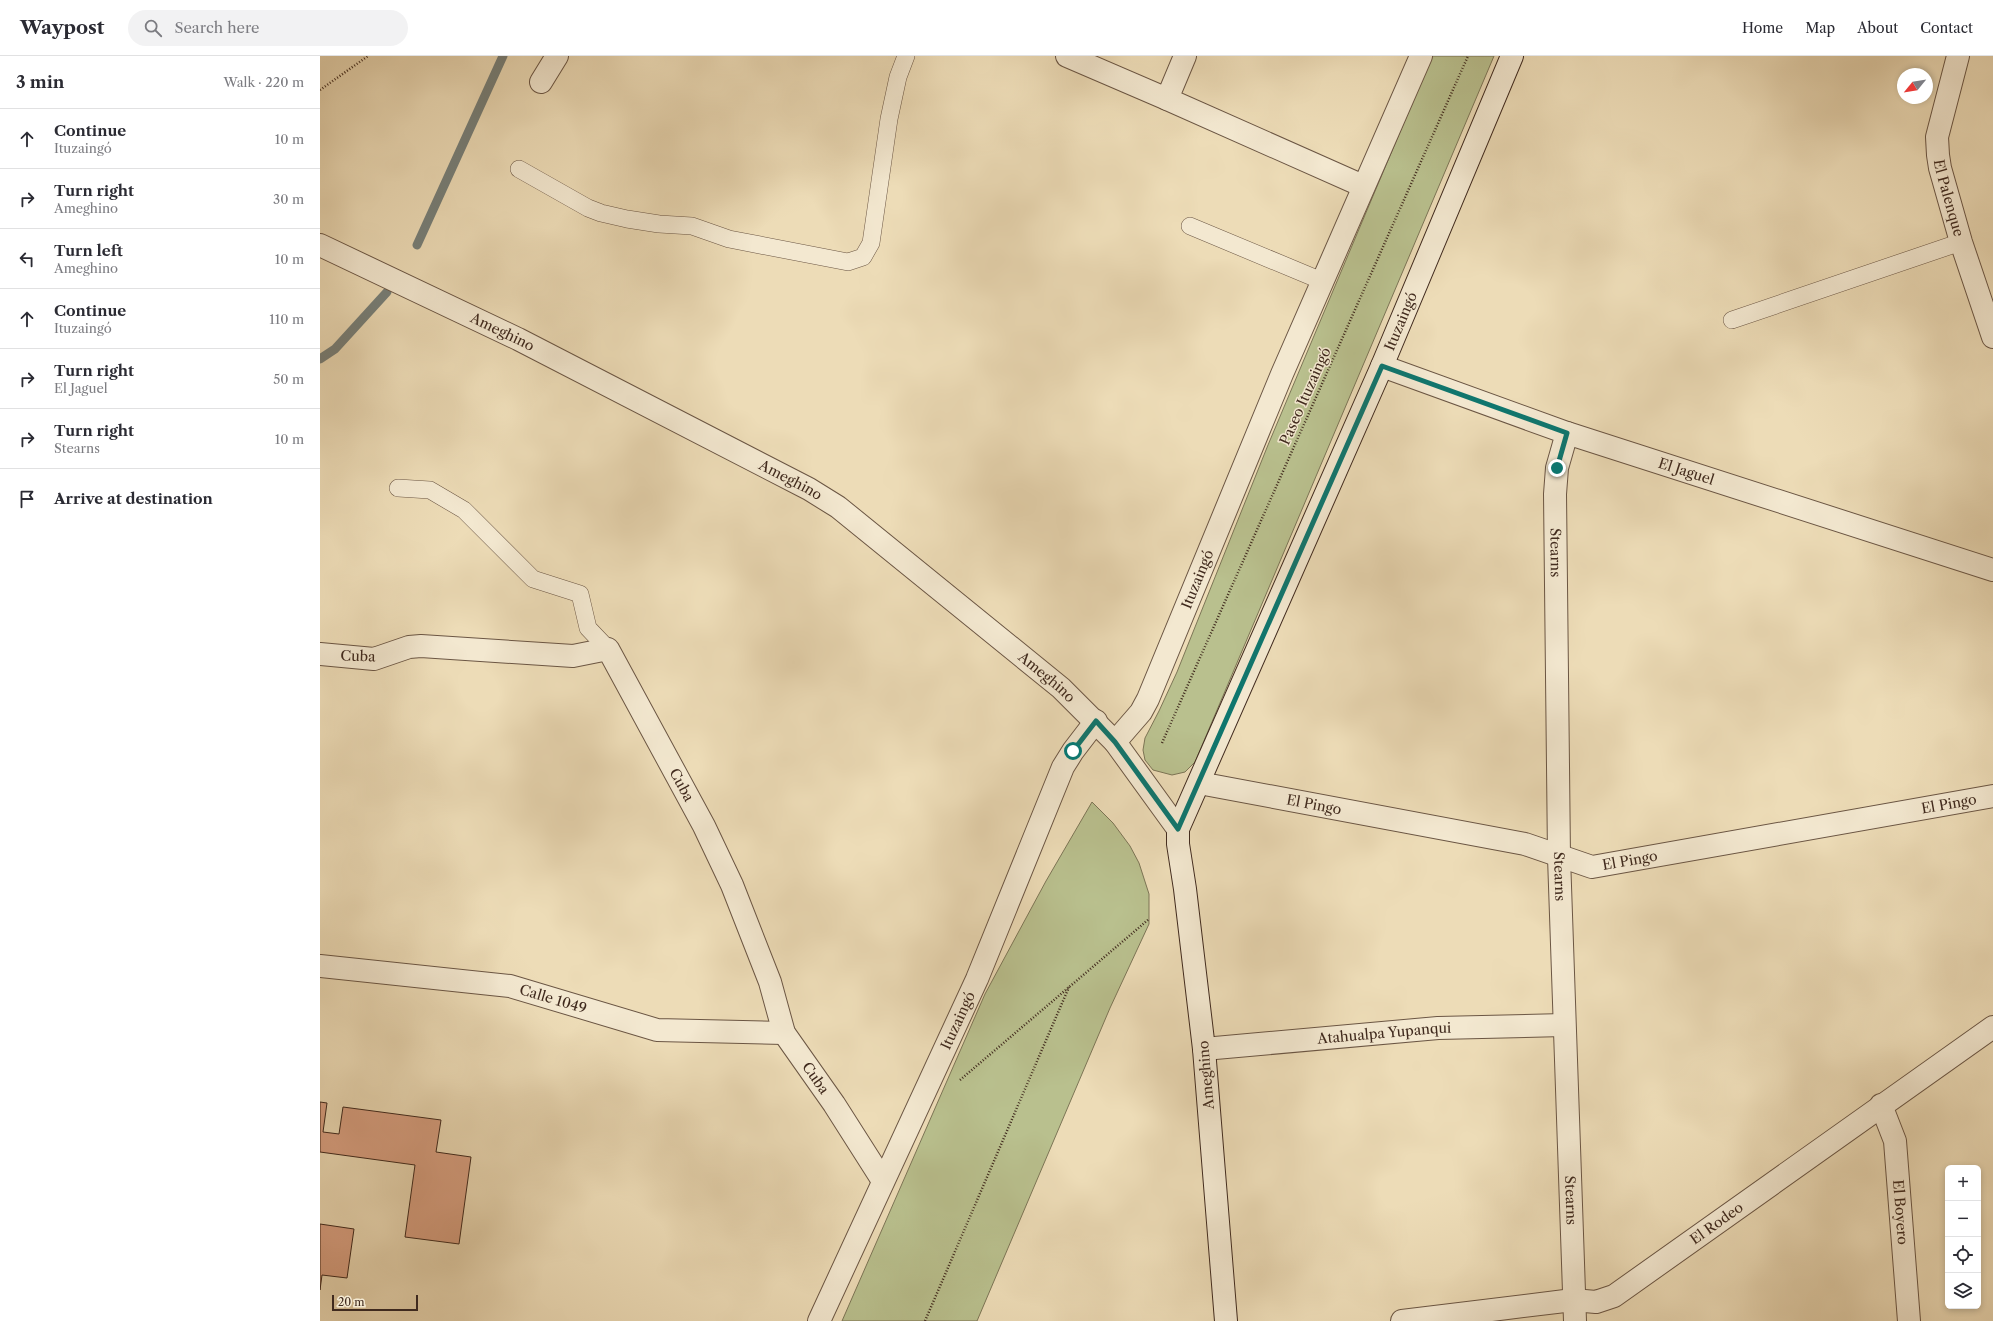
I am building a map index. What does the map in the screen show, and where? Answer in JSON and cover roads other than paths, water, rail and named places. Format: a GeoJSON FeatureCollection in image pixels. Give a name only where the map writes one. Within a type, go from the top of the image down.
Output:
{"type":"FeatureCollection","features":[{"type":"Feature","properties":{"kind":"street"},"geometry":{"type":"LineString","coordinates":[[541,82],[557,56]]}},
{"type":"Feature","properties":{"kind":"street"},"geometry":{"type":"LineString","coordinates":[[1066,56],[1363,186]]}},
{"type":"Feature","properties":{"kind":"street"},"geometry":{"type":"LineString","coordinates":[[1166,99],[1185,56]]}},
{"type":"Feature","properties":{"kind":"street","name":"Ituzaingó"},"geometry":{"type":"LineString","coordinates":[[1115,742],[1141,712],[1148,699],[1322,280],[1421,56]]}},
{"type":"Feature","properties":{"kind":"street","name":"Ituzaingó"},"geometry":{"type":"LineString","coordinates":[[1199,783],[1382,366],[1512,56]]}},
{"type":"Feature","properties":{"kind":"street","name":"El Palenque"},"geometry":{"type":"LineString","coordinates":[[1958,56],[1937,137],[1940,168],[1961,242],[1993,337]]}},
{"type":"Feature","properties":{"kind":"street","name":"Ameghino"},"geometry":{"type":"LineString","coordinates":[[320,245],[518,339],[809,489],[838,507],[1061,688],[1096,721],[1115,742],[1178,829]]}},
{"type":"Feature","properties":{"kind":"street","name":"El Jaguel"},"geometry":{"type":"LineString","coordinates":[[1382,366],[1567,433],[1993,570]]}},
{"type":"Feature","properties":{"kind":"street","name":"Stearns"},"geometry":{"type":"LineString","coordinates":[[1567,433],[1557,468],[1555,494],[1559,857],[1574,1310]]}},
{"type":"Feature","properties":{"kind":"street","name":"Cuba"},"geometry":{"type":"LineString","coordinates":[[320,654],[374,659],[409,648],[422,646],[573,656],[608,649],[704,826],[732,885],[770,982],[784,1033],[834,1104],[883,1181]]}},
{"type":"Feature","properties":{"kind":"street","name":"Ituzaingó"},"geometry":{"type":"LineString","coordinates":[[819,1321],[977,979],[1063,767],[1073,751],[1096,721]]}},
{"type":"Feature","properties":{"kind":"street","name":"Ameghino"},"geometry":{"type":"LineString","coordinates":[[1199,783],[1178,829],[1178,844],[1185,889],[1204,1049],[1226,1321]]}},
{"type":"Feature","properties":{"kind":"street","name":"El Pingo"},"geometry":{"type":"LineString","coordinates":[[1199,783],[1525,844],[1559,857],[1592,867],[1993,796]]}},
{"type":"Feature","properties":{"kind":"street","name":"Calle 1049"},"geometry":{"type":"LineString","coordinates":[[320,966],[510,986],[657,1030],[784,1033]]}},
{"type":"Feature","properties":{"kind":"street","name":"Atahualpa Yupanqui"},"geometry":{"type":"LineString","coordinates":[[1204,1049],[1438,1028],[1564,1025]]}},
{"type":"Feature","properties":{"kind":"street","name":"El Rodeo"},"geometry":{"type":"LineString","coordinates":[[1402,1321],[1574,1310],[1614,1296],[1993,1026]]}},
{"type":"Feature","properties":{"kind":"street","name":"El Boyero"},"geometry":{"type":"LineString","coordinates":[[1881,1105],[1895,1141],[1909,1321]]}},
{"type":"Feature","properties":{"kind":"lane"},"geometry":{"type":"LineString","coordinates":[[519,169],[588,208],[600,213],[659,224],[692,226],[729,239],[848,262],[863,257],[871,243],[890,119],[898,78],[906,56]]}},
{"type":"Feature","properties":{"kind":"lane"},"geometry":{"type":"LineString","coordinates":[[1190,226],[1322,280]]}},
{"type":"Feature","properties":{"kind":"lane"},"geometry":{"type":"LineString","coordinates":[[1732,320],[1961,242]]}},
{"type":"Feature","properties":{"kind":"lane"},"geometry":{"type":"LineString","coordinates":[[398,488],[430,490],[464,510],[533,579],[580,594],[588,628],[608,649]]}},
{"type":"Feature","properties":{"kind":"waterway"},"geometry":{"type":"LineString","coordinates":[[417,245],[503,56]]}},
{"type":"Feature","properties":{"kind":"waterway"},"geometry":{"type":"LineString","coordinates":[[320,359],[335,349],[387,292]]}}]}
